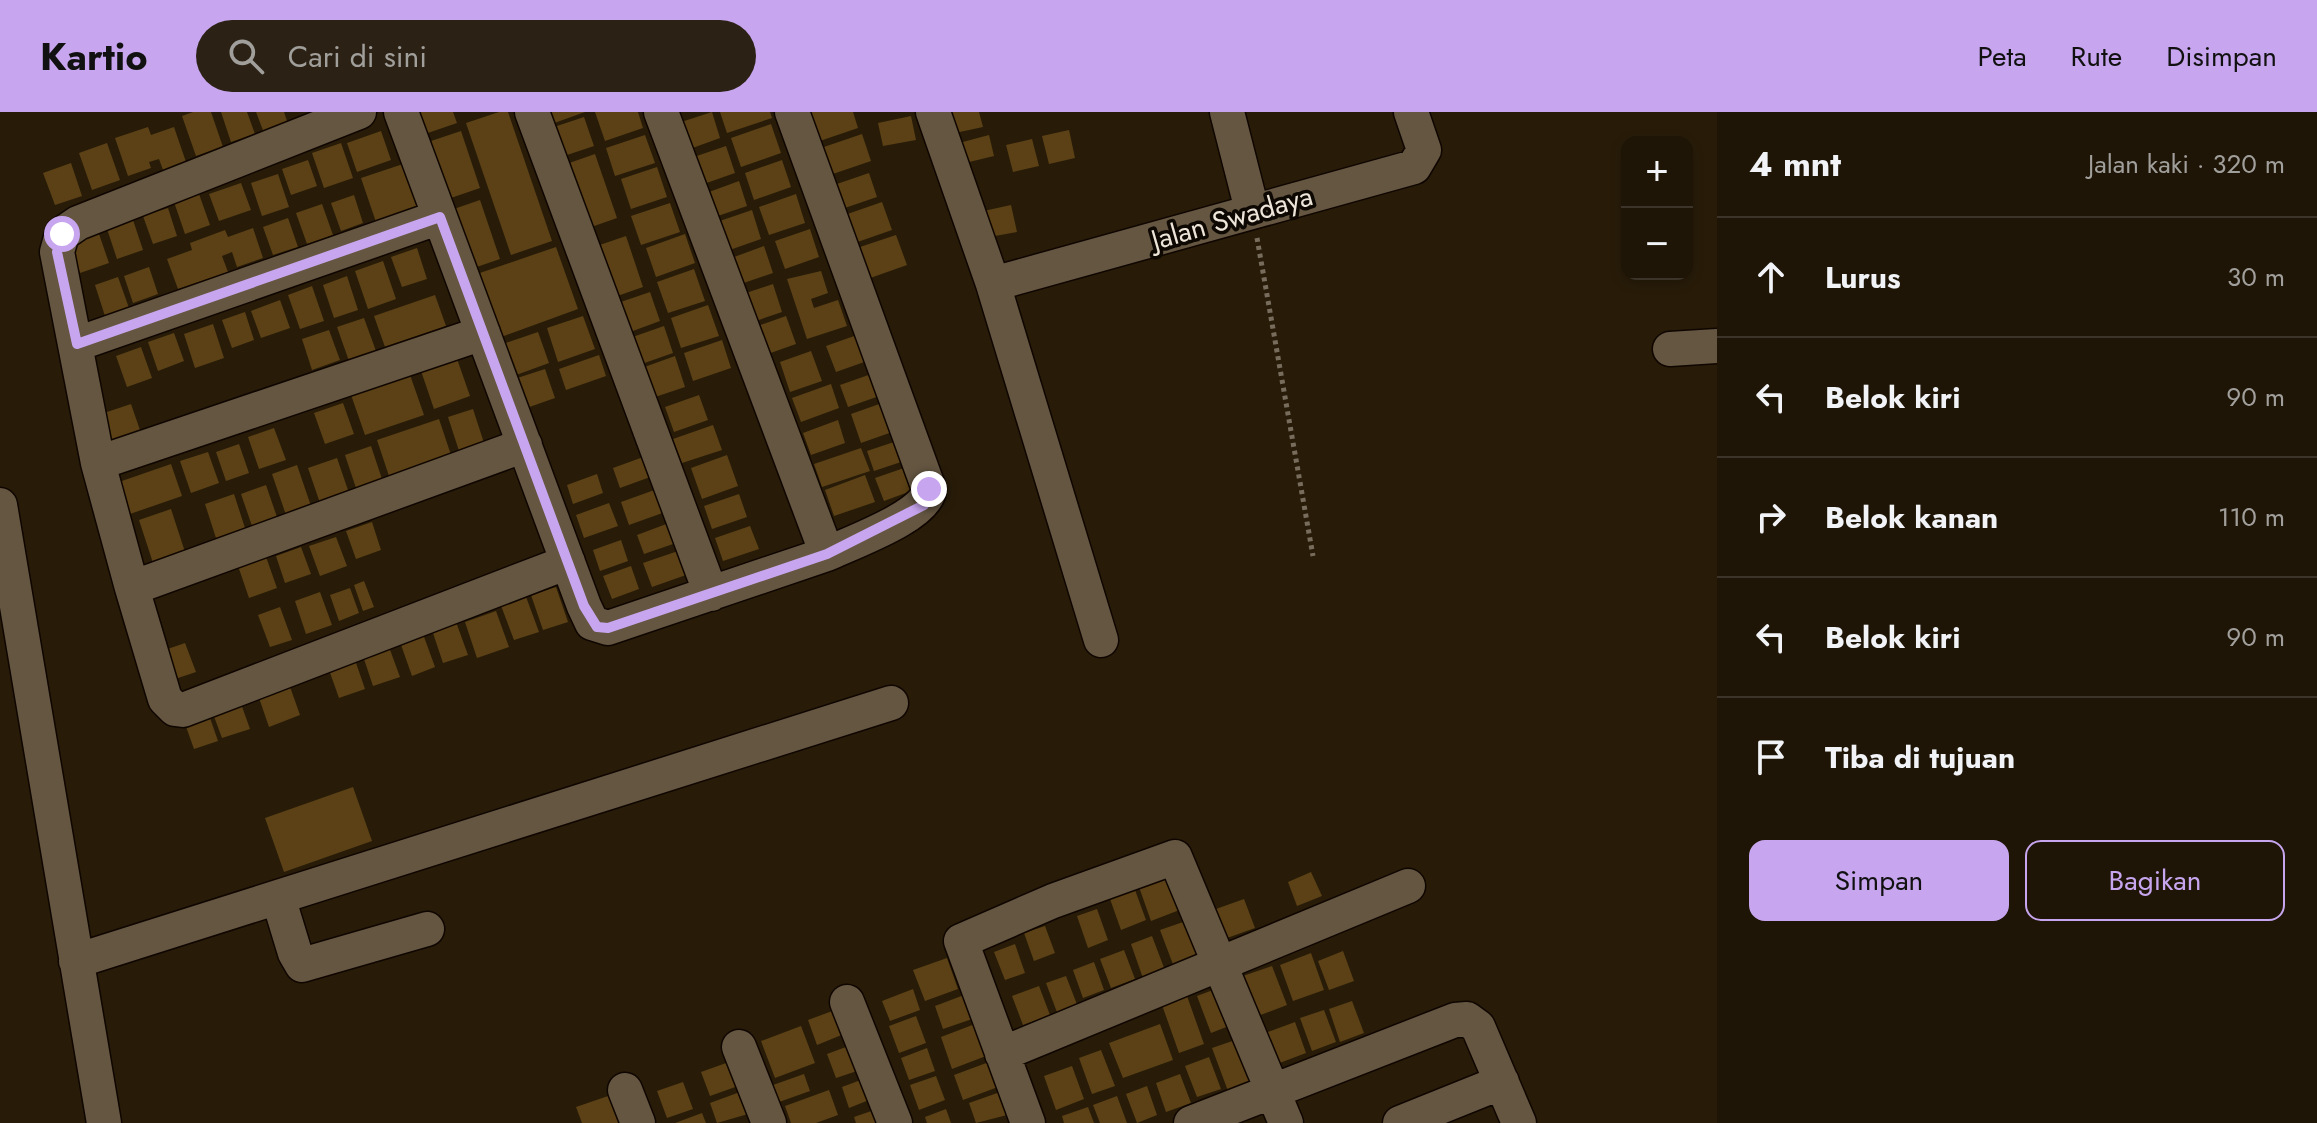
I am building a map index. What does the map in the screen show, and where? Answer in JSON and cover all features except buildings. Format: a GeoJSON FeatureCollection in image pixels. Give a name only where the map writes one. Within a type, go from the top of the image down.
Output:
{"type":"FeatureCollection","features":[{"type":"Feature","properties":{"kind":"street"},"geometry":{"type":"LineString","coordinates":[[359,112],[68,228],[62,234],[57,252],[98,463],[165,699],[175,709],[183,710],[568,562]]}},
{"type":"Feature","properties":{"kind":"street"},"geometry":{"type":"LineString","coordinates":[[401,112],[592,623],[608,628],[827,554],[924,505],[929,489],[792,112]]}},
{"type":"Feature","properties":{"kind":"street"},"geometry":{"type":"LineString","coordinates":[[532,112],[711,594]]}},
{"type":"Feature","properties":{"kind":"street"},"geometry":{"type":"LineString","coordinates":[[661,112],[827,554]]}},
{"type":"Feature","properties":{"kind":"street"},"geometry":{"type":"LineString","coordinates":[[933,112],[993,284],[1101,640]]}},
{"type":"Feature","properties":{"kind":"street"},"geometry":{"type":"LineString","coordinates":[[1227,112],[1252,210]]}},
{"type":"Feature","properties":{"kind":"street","name":"Jalan Swadaya"},"geometry":{"type":"LineString","coordinates":[[993,284],[1414,167],[1424,150],[1411,112]]}},
{"type":"Feature","properties":{"kind":"street"},"geometry":{"type":"LineString","coordinates":[[77,344],[440,217]]}},
{"type":"Feature","properties":{"kind":"street"},"geometry":{"type":"LineString","coordinates":[[98,463],[483,333]]}},
{"type":"Feature","properties":{"kind":"street"},"geometry":{"type":"LineString","coordinates":[[1670,349],[1717,346]]}},
{"type":"Feature","properties":{"kind":"street"},"geometry":{"type":"LineString","coordinates":[[132,588],[525,445]]}},
{"type":"Feature","properties":{"kind":"street"},"geometry":{"type":"LineString","coordinates":[[0,505],[104,1123]]}},
{"type":"Feature","properties":{"kind":"street"},"geometry":{"type":"LineString","coordinates":[[76,961],[891,703]]}},
{"type":"Feature","properties":{"kind":"street"},"geometry":{"type":"LineString","coordinates":[[1028,1123],[961,941],[988,927],[1175,857],[1280,1107]]}},
{"type":"Feature","properties":{"kind":"street"},"geometry":{"type":"LineString","coordinates":[[1002,1054],[1408,886]]}},
{"type":"Feature","properties":{"kind":"street"},"geometry":{"type":"LineString","coordinates":[[278,897],[295,953],[302,965],[427,929]]}},
{"type":"Feature","properties":{"kind":"street"},"geometry":{"type":"LineString","coordinates":[[847,1002],[895,1123]]}},
{"type":"Feature","properties":{"kind":"street"},"geometry":{"type":"LineString","coordinates":[[1191,1123],[1280,1107],[1455,1020],[1467,1019],[1478,1027],[1519,1123]]}},
{"type":"Feature","properties":{"kind":"street"},"geometry":{"type":"LineString","coordinates":[[739,1047],[769,1123]]}},
{"type":"Feature","properties":{"kind":"street"},"geometry":{"type":"LineString","coordinates":[[1400,1123],[1502,1082]]}},
{"type":"Feature","properties":{"kind":"street"},"geometry":{"type":"LineString","coordinates":[[625,1090],[638,1123]]}},
{"type":"Feature","properties":{"kind":"path"},"geometry":{"type":"LineString","coordinates":[[1252,210],[1313,556]]}},
{"type":"Feature","properties":{"kind":"route"},"geometry":{"type":"LineString","coordinates":[[62,234],[57,252],[77,344],[440,217],[584,606],[597,627],[608,628],[827,554],[924,505],[929,489]]}}]}
